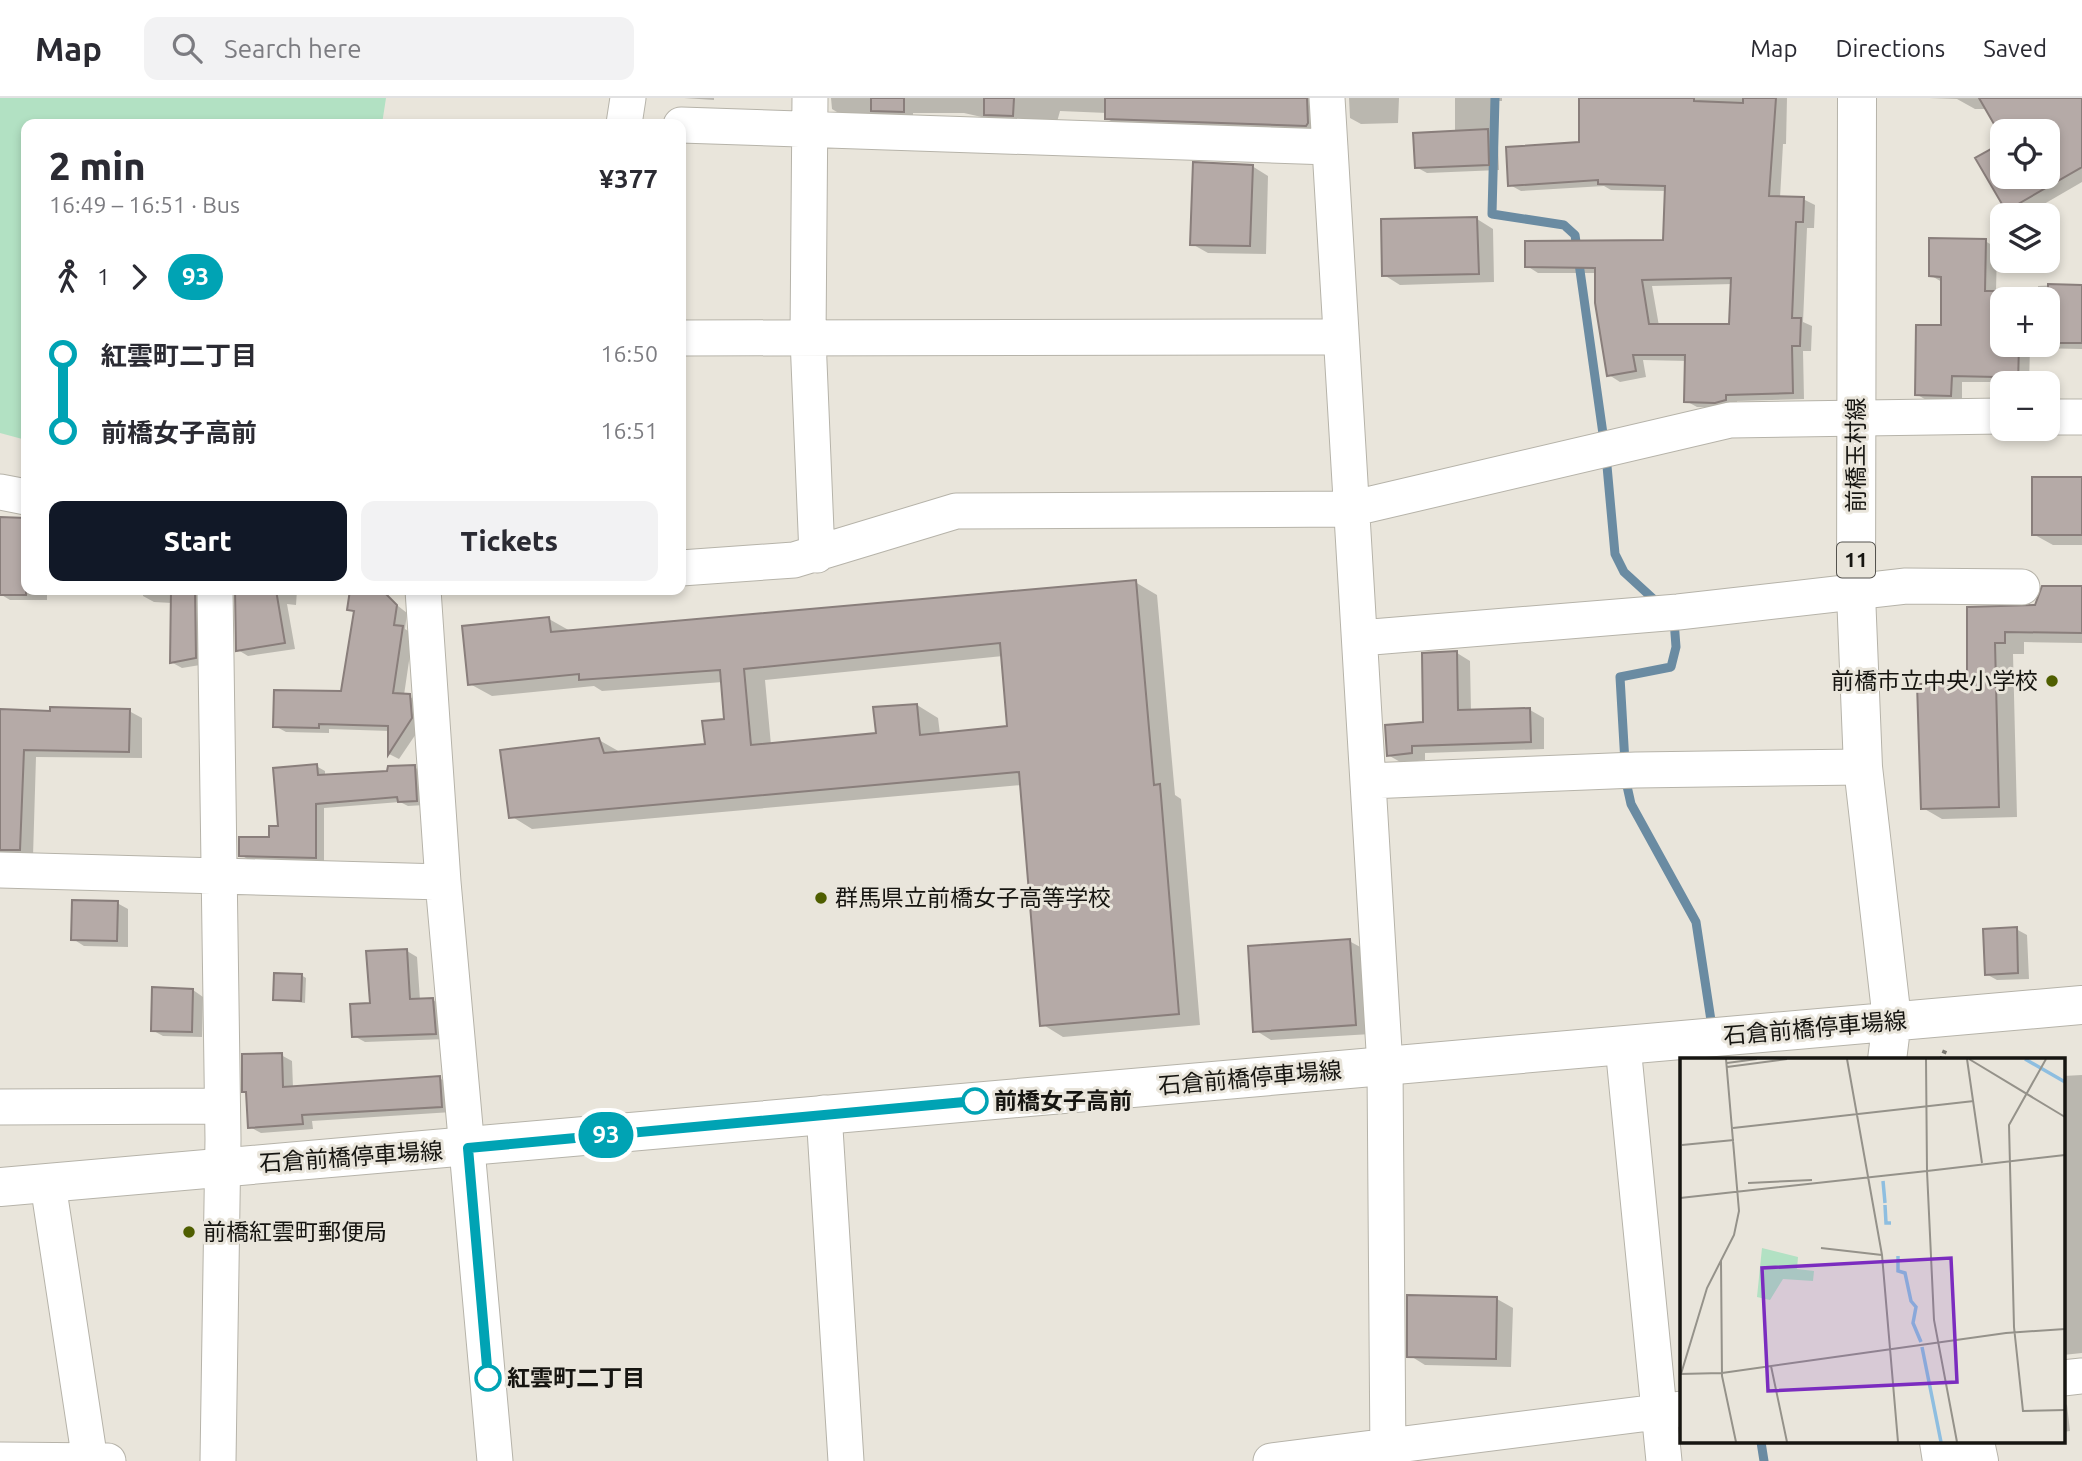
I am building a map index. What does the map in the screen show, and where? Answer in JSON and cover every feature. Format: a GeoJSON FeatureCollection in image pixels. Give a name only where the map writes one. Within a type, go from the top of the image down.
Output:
{"type":"FeatureCollection","features":[{"type":"Feature","properties":{"kind":"main road","name":"前橋玉村線"},"geometry":{"type":"LineString","coordinates":[[1857,98],[1856,594],[1863,767],[1892,1020],[1887,1058]]}},
{"type":"Feature","properties":{"kind":"main road","name":"石倉前橋停車場線"},"geometry":{"type":"LineString","coordinates":[[0,1187],[2082,1005]]}},
{"type":"Feature","properties":{"kind":"main road","name":"前橋玉村線"},"geometry":{"type":"LineString","coordinates":[[1892,1020],[1913,1058]]}},
{"type":"Feature","properties":{"kind":"street"},"geometry":{"type":"LineString","coordinates":[[625,119],[628,98]]}},
{"type":"Feature","properties":{"kind":"street"},"geometry":{"type":"LineString","coordinates":[[1327,98],[1385,1067],[1388,1455]]}},
{"type":"Feature","properties":{"kind":"street"},"geometry":{"type":"LineString","coordinates":[[686,125],[810,114],[1330,147]]}},
{"type":"Feature","properties":{"kind":"street"},"geometry":{"type":"LineString","coordinates":[[810,114],[808,338],[817,555]]}},
{"type":"Feature","properties":{"kind":"street"},"geometry":{"type":"LineString","coordinates":[[686,338],[1340,337]]}},
{"type":"Feature","properties":{"kind":"street"},"geometry":{"type":"LineString","coordinates":[[686,568],[794,560],[956,511],[1350,509],[1730,420],[1990,416]]}},
{"type":"Feature","properties":{"kind":"street"},"geometry":{"type":"LineString","coordinates":[[2060,417],[2082,417]]}},
{"type":"Feature","properties":{"kind":"street"},"geometry":{"type":"LineString","coordinates":[[0,492],[21,496]]}},
{"type":"Feature","properties":{"kind":"street"},"geometry":{"type":"LineString","coordinates":[[1360,638],[1665,613],[1856,594],[1906,586],[2022,587]]}},
{"type":"Feature","properties":{"kind":"street"},"geometry":{"type":"LineString","coordinates":[[215,595],[223,1167],[218,1461]]}},
{"type":"Feature","properties":{"kind":"street"},"geometry":{"type":"LineString","coordinates":[[423,595],[443,882],[495,1461]]}},
{"type":"Feature","properties":{"kind":"street"},"geometry":{"type":"LineString","coordinates":[[1368,781],[1626,770],[1863,767]]}},
{"type":"Feature","properties":{"kind":"street"},"geometry":{"type":"LineString","coordinates":[[0,870],[443,882]]}},
{"type":"Feature","properties":{"kind":"street"},"geometry":{"type":"LineString","coordinates":[[1623,1046],[1670,1410],[1664,1461]]}},
{"type":"Feature","properties":{"kind":"street"},"geometry":{"type":"LineString","coordinates":[[0,1107],[222,1106]]}},
{"type":"Feature","properties":{"kind":"street"},"geometry":{"type":"LineString","coordinates":[[824,1113],[846,1461]]}},
{"type":"Feature","properties":{"kind":"street"},"geometry":{"type":"LineString","coordinates":[[48,1184],[90,1461]]}},
{"type":"Feature","properties":{"kind":"street"},"geometry":{"type":"LineString","coordinates":[[2064,1378],[2082,1376]]}},
{"type":"Feature","properties":{"kind":"street"},"geometry":{"type":"LineString","coordinates":[[1271,1461],[1388,1455],[1670,1410]]}},
{"type":"Feature","properties":{"kind":"street"},"geometry":{"type":"LineString","coordinates":[[0,1461],[108,1461]]}},
{"type":"Feature","properties":{"kind":"green space"},"geometry":{"type":"Polygon","coordinates":[[[0,98],[386,98],[383,119],[21,119],[21,439],[0,433],[0,98]]]}},
{"type":"Feature","properties":{"kind":"building"},"geometry":{"type":"Polygon","coordinates":[[[871,98],[904,98],[904,112],[871,111],[871,98]]]}},
{"type":"Feature","properties":{"kind":"building"},"geometry":{"type":"Polygon","coordinates":[[[984,98],[1014,98],[1013,116],[984,115],[984,98]]]}},
{"type":"Feature","properties":{"kind":"building"},"geometry":{"type":"Polygon","coordinates":[[[1105,98],[1307,98],[1308,123],[1306,126],[1105,119],[1105,98]]]}},
{"type":"Feature","properties":{"kind":"building"},"geometry":{"type":"Polygon","coordinates":[[[1579,98],[1694,98],[1694,101],[1743,103],[1743,98],[1776,98],[1769,196],[1804,197],[1803,222],[1796,222],[1792,318],[1801,318],[1800,346],[1792,346],[1793,393],[1726,395],[1726,400],[1715,403],[1684,402],[1685,355],[1633,355],[1636,371],[1607,376],[1595,303],[1595,268],[1525,267],[1525,241],[1663,240],[1665,186],[1598,184],[1598,180],[1508,186],[1506,147],[1579,142],[1579,98]],[[1731,278],[1642,280],[1649,324],[1729,324],[1731,278]]]}},
{"type":"Feature","properties":{"kind":"building"},"geometry":{"type":"Polygon","coordinates":[[[1979,98],[2082,98],[2082,167],[2060,180],[2060,119],[1991,119],[1979,98]]]}},
{"type":"Feature","properties":{"kind":"building"},"geometry":{"type":"Polygon","coordinates":[[[1488,129],[1489,165],[1415,168],[1413,133],[1488,129]]]}},
{"type":"Feature","properties":{"kind":"building"},"geometry":{"type":"Polygon","coordinates":[[[1990,150],[1990,184],[1975,158],[1990,150]]]}},
{"type":"Feature","properties":{"kind":"building"},"geometry":{"type":"Polygon","coordinates":[[[1193,162],[1253,165],[1250,246],[1190,245],[1193,162]]]}},
{"type":"Feature","properties":{"kind":"building"},"geometry":{"type":"Polygon","coordinates":[[[1993,189],[2044,189],[2020,203],[2001,203],[1993,189]]]}},
{"type":"Feature","properties":{"kind":"building"},"geometry":{"type":"Polygon","coordinates":[[[1477,217],[1479,274],[1382,276],[1381,219],[1477,217]]]}},
{"type":"Feature","properties":{"kind":"building"},"geometry":{"type":"Polygon","coordinates":[[[1929,238],[1986,239],[1985,291],[1990,291],[1990,357],[2019,357],[2018,371],[1990,371],[1990,377],[1952,376],[1951,396],[1915,395],[1916,325],[1941,325],[1941,277],[1929,276],[1929,238]]]}},
{"type":"Feature","properties":{"kind":"building"},"geometry":{"type":"Polygon","coordinates":[[[2048,284],[2082,285],[2082,343],[2060,343],[2060,287],[2048,287],[2048,284]]]}},
{"type":"Feature","properties":{"kind":"building"},"geometry":{"type":"Polygon","coordinates":[[[2032,477],[2082,477],[2082,535],[2032,535],[2032,477]]]}},
{"type":"Feature","properties":{"kind":"building"},"geometry":{"type":"Polygon","coordinates":[[[0,517],[21,518],[21,595],[0,595],[0,517]]]}},
{"type":"Feature","properties":{"kind":"building"},"geometry":{"type":"Polygon","coordinates":[[[1136,580],[1154,785],[1160,784],[1179,1014],[1040,1026],[1019,772],[509,818],[500,750],[599,738],[604,753],[705,744],[702,721],[724,719],[720,670],[579,680],[579,674],[468,685],[462,626],[549,617],[551,632],[1136,580]],[[1000,643],[744,669],[751,745],[876,733],[873,707],[917,704],[920,735],[1007,726],[1000,643]]]}},
{"type":"Feature","properties":{"kind":"building"},"geometry":{"type":"Polygon","coordinates":[[[2042,586],[2082,586],[2082,633],[2005,632],[2005,643],[1995,643],[1999,807],[1921,809],[1917,684],[1967,683],[1967,607],[2035,605],[2042,586]]]}},
{"type":"Feature","properties":{"kind":"building"},"geometry":{"type":"Polygon","coordinates":[[[171,595],[195,595],[196,658],[170,663],[171,595]]]}},
{"type":"Feature","properties":{"kind":"building"},"geometry":{"type":"Polygon","coordinates":[[[235,595],[277,595],[285,643],[236,651],[235,595]]]}},
{"type":"Feature","properties":{"kind":"building"},"geometry":{"type":"Polygon","coordinates":[[[349,595],[387,595],[397,605],[394,625],[403,626],[393,693],[410,694],[412,718],[388,755],[388,726],[319,724],[319,728],[273,727],[274,690],[341,691],[354,611],[347,610],[349,595]]]}},
{"type":"Feature","properties":{"kind":"building"},"geometry":{"type":"Polygon","coordinates":[[[1457,651],[1458,710],[1530,708],[1531,742],[1412,746],[1412,753],[1387,756],[1385,725],[1423,722],[1422,653],[1457,651]]]}},
{"type":"Feature","properties":{"kind":"building"},"geometry":{"type":"Polygon","coordinates":[[[50,707],[130,709],[129,752],[24,750],[20,850],[0,850],[0,709],[50,711],[50,707]]]}},
{"type":"Feature","properties":{"kind":"building"},"geometry":{"type":"Polygon","coordinates":[[[317,764],[318,775],[387,771],[388,766],[415,765],[417,801],[398,802],[397,797],[316,804],[316,858],[239,856],[239,837],[269,837],[269,826],[278,826],[273,768],[317,764]]]}},
{"type":"Feature","properties":{"kind":"building"},"geometry":{"type":"Polygon","coordinates":[[[72,900],[118,901],[117,941],[71,940],[72,900]]]}},
{"type":"Feature","properties":{"kind":"building"},"geometry":{"type":"Polygon","coordinates":[[[2017,927],[2018,973],[1985,975],[1983,929],[2017,927]]]}},
{"type":"Feature","properties":{"kind":"building"},"geometry":{"type":"Polygon","coordinates":[[[1350,939],[1356,1025],[1253,1032],[1248,946],[1350,939]]]}},
{"type":"Feature","properties":{"kind":"building"},"geometry":{"type":"Polygon","coordinates":[[[407,949],[410,999],[433,998],[436,1034],[352,1037],[350,1004],[370,1003],[366,951],[407,949]]]}},
{"type":"Feature","properties":{"kind":"building"},"geometry":{"type":"Polygon","coordinates":[[[274,973],[302,974],[301,1001],[273,1000],[274,973]]]}},
{"type":"Feature","properties":{"kind":"building"},"geometry":{"type":"Polygon","coordinates":[[[152,987],[193,989],[192,1032],[151,1031],[152,987]]]}},
{"type":"Feature","properties":{"kind":"building"},"geometry":{"type":"Polygon","coordinates":[[[282,1053],[283,1087],[440,1076],[442,1107],[302,1115],[303,1124],[248,1128],[246,1092],[242,1092],[242,1054],[282,1053]]]}},
{"type":"Feature","properties":{"kind":"building"},"geometry":{"type":"Polygon","coordinates":[[[1407,1295],[1497,1297],[1496,1359],[1407,1357],[1407,1295]]]}},
{"type":"Feature","properties":{"kind":"waterway"},"geometry":{"type":"LineString","coordinates":[[1495,98],[1492,214],[1564,225],[1575,235],[1604,441]]}},
{"type":"Feature","properties":{"kind":"waterway"},"geometry":{"type":"LineString","coordinates":[[1606,455],[1615,554],[1624,572],[1660,605]]}},
{"type":"Feature","properties":{"kind":"waterway"},"geometry":{"type":"LineString","coordinates":[[1625,763],[1620,677],[1671,667],[1676,647],[1674,620]]}},
{"type":"Feature","properties":{"kind":"waterway"},"geometry":{"type":"LineString","coordinates":[[1625,777],[1631,804],[1696,922],[1712,1027]]}},
{"type":"Feature","properties":{"kind":"waterway"},"geometry":{"type":"LineString","coordinates":[[1761,1444],[1764,1461]]}},
{"type":"Feature","properties":{"kind":"bus line","name":"93"},"geometry":{"type":"LineString","coordinates":[[488,1378],[468,1148],[975,1101]]}},
{"type":"Feature","properties":{"kind":"place","name":"前橋市立中央小学校"},"geometry":{"type":"Point","coordinates":[2052,681]}},
{"type":"Feature","properties":{"kind":"place","name":"群馬県立前橋女子高等学校"},"geometry":{"type":"Point","coordinates":[821,898]}},
{"type":"Feature","properties":{"kind":"place","name":"前橋女子高前"},"geometry":{"type":"Point","coordinates":[975,1101]}},
{"type":"Feature","properties":{"kind":"place","name":"前橋紅雲町郵便局"},"geometry":{"type":"Point","coordinates":[189,1232]}},
{"type":"Feature","properties":{"kind":"place","name":"紅雲町二丁目"},"geometry":{"type":"Point","coordinates":[488,1378]}}]}
